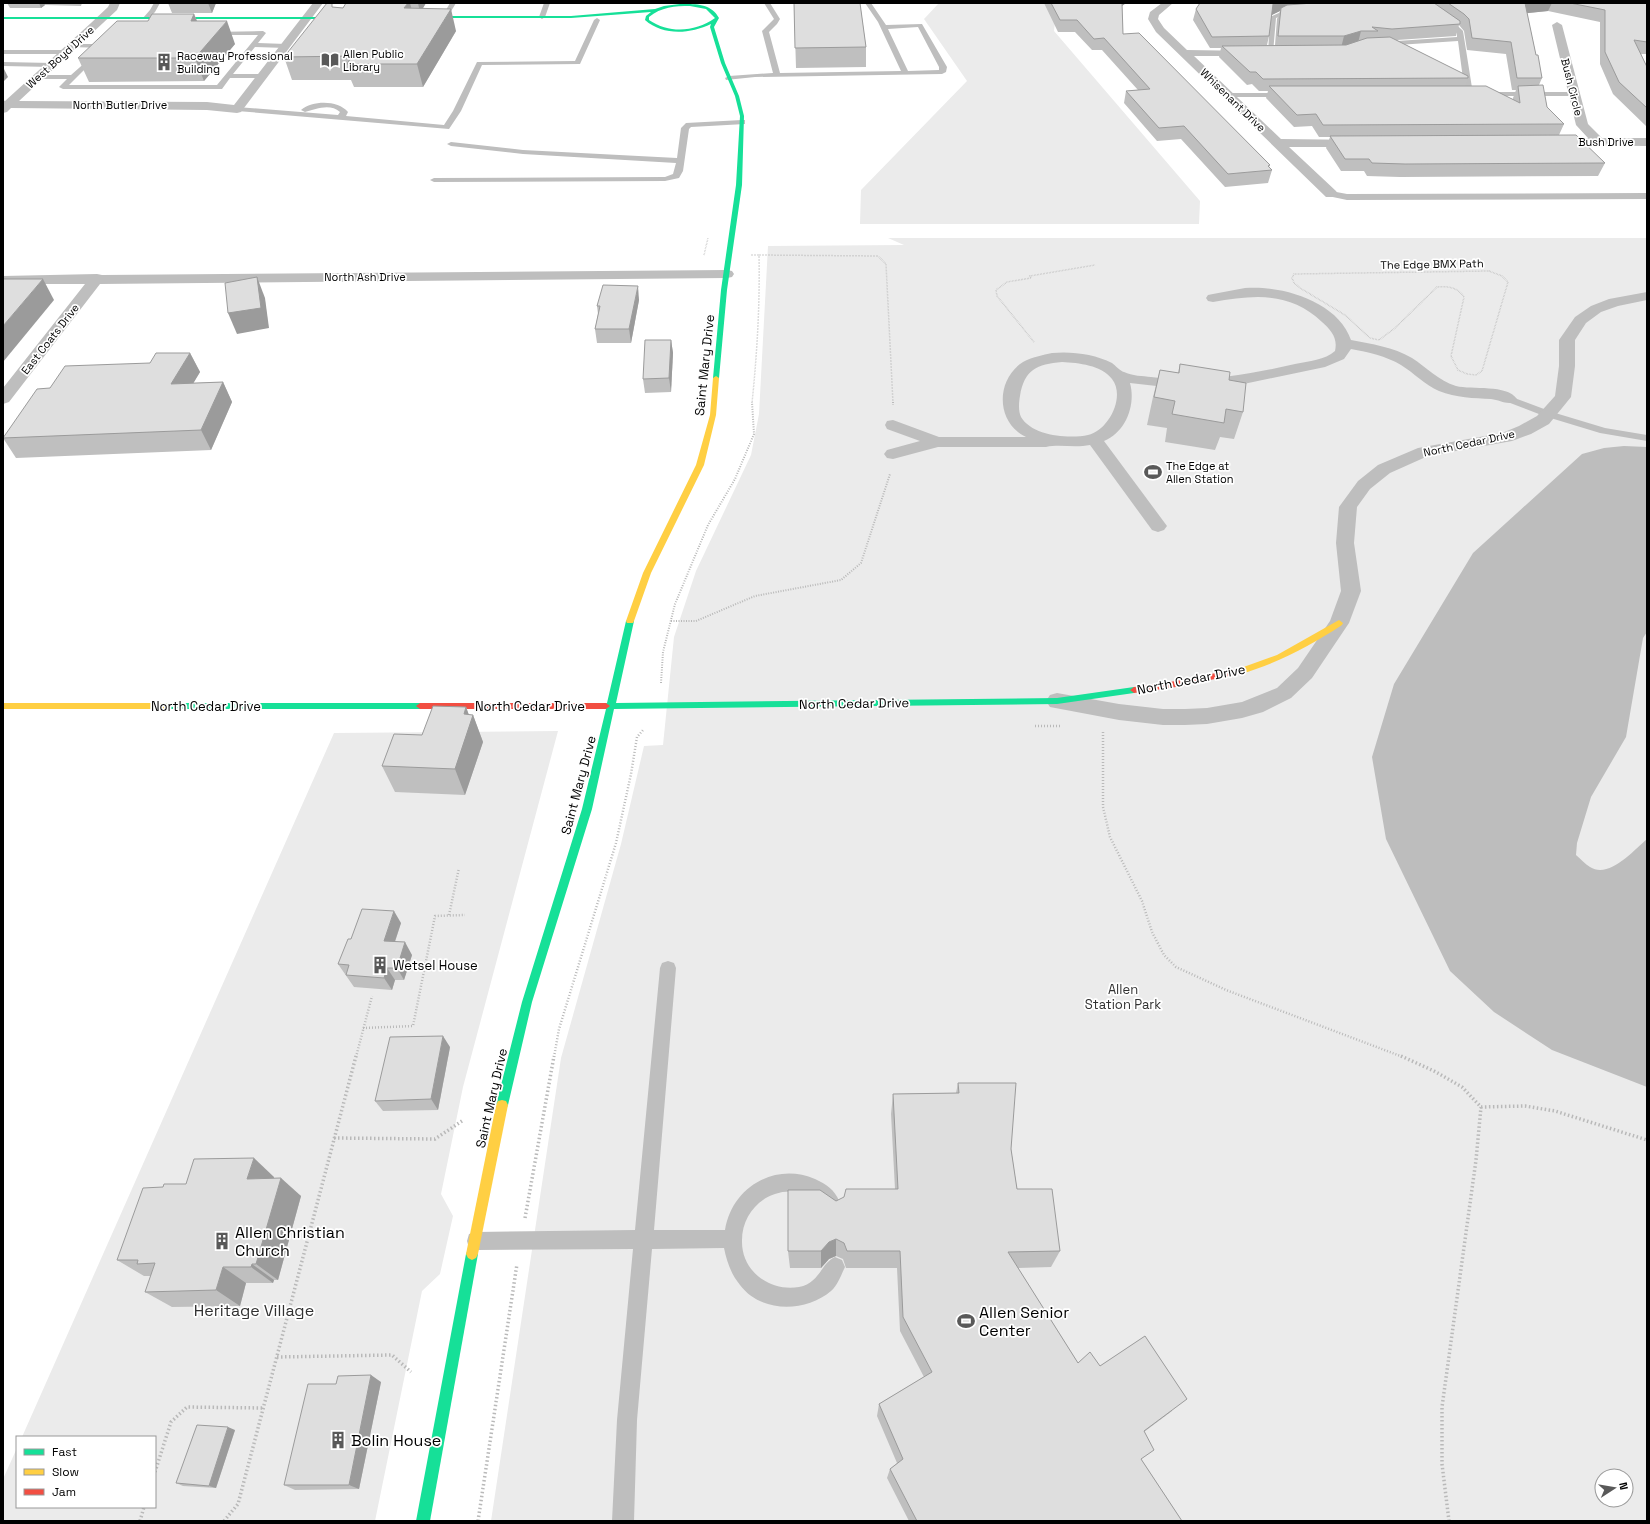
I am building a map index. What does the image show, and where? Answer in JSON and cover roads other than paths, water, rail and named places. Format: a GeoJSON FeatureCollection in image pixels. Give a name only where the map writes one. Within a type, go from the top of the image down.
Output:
{"type":"FeatureCollection","features":[{"type":"Feature","properties":{"kind":"street","name":"West Boyd Drive"},"geometry":{"type":"LineString","coordinates":[[4,106],[52,65],[103,18],[115,3]]}},
{"type":"Feature","properties":{"kind":"street"},"geometry":{"type":"LineString","coordinates":[[237,109],[318,3]]}},
{"type":"Feature","properties":{"kind":"street","name":"Whisenant Drive"},"geometry":{"type":"LineString","coordinates":[[1168,3],[1154,14],[1153,19],[1160,30],[1331,194]]}},
{"type":"Feature","properties":{"kind":"street"},"geometry":{"type":"LineString","coordinates":[[414,17],[571,17],[654,10],[679,4],[702,6],[715,12],[701,28],[680,30],[661,28],[649,23],[571,17]]}},
{"type":"Feature","properties":{"kind":"street"},"geometry":{"type":"LineString","coordinates":[[649,23],[647,16],[654,10]]}},
{"type":"Feature","properties":{"kind":"street","name":"Saint Mary Drive"},"geometry":{"type":"LineString","coordinates":[[423,1521],[459,1320],[476,1241],[489,1165],[508,1075],[527,1002],[587,809],[632,613],[647,573],[700,465],[713,415],[729,256],[739,185],[742,122],[737,96],[723,63],[712,27],[715,12]]}},
{"type":"Feature","properties":{"kind":"street"},"geometry":{"type":"LineString","coordinates":[[3,18],[353,18]]}},
{"type":"Feature","properties":{"kind":"street","name":"Bush Circle"},"geometry":{"type":"LineString","coordinates":[[1557,25],[1582,125],[1599,142]]}},
{"type":"Feature","properties":{"kind":"street"},"geometry":{"type":"LineString","coordinates":[[680,30],[699,39]]}},
{"type":"Feature","properties":{"kind":"street","name":"Saint Mary Drive"},"geometry":{"type":"LineString","coordinates":[[708,46],[723,63]]}},
{"type":"Feature","properties":{"kind":"street"},"geometry":{"type":"LineString","coordinates":[[1184,53],[1274,53]]}},
{"type":"Feature","properties":{"kind":"street","name":"North Butler Drive"},"geometry":{"type":"LineString","coordinates":[[4,106],[207,106],[237,109]]}},
{"type":"Feature","properties":{"kind":"street","name":"Bush Drive"},"geometry":{"type":"LineString","coordinates":[[1544,142],[1647,142]]}},
{"type":"Feature","properties":{"kind":"street"},"geometry":{"type":"LineString","coordinates":[[1278,143],[1372,143]]}},
{"type":"Feature","properties":{"kind":"street","name":"North Ash Drive"},"geometry":{"type":"LineString","coordinates":[[3,280],[97,278],[727,274]]}},
{"type":"Feature","properties":{"kind":"street","name":"East Coats Drive"},"geometry":{"type":"LineString","coordinates":[[3,399],[97,278]]}},
{"type":"Feature","properties":{"kind":"street"},"geometry":{"type":"LineString","coordinates":[[1118,376],[1146,381],[1182,384],[1224,383],[1319,364],[1334,359],[1343,351],[1345,341],[1340,331],[1314,308],[1297,299],[1276,293],[1255,291],[1213,298]]}},
{"type":"Feature","properties":{"kind":"street","name":"North Cedar Drive"},"geometry":{"type":"LineString","coordinates":[[1057,701],[1119,712],[1163,717],[1207,716],[1256,706],[1284,693],[1305,673],[1340,623],[1351,591],[1345,543],[1348,506],[1364,485],[1384,469],[1424,452],[1506,436],[1525,430],[1543,420],[1563,397],[1567,366],[1567,340],[1580,320],[1596,309],[1614,302],[1647,296]]}},
{"type":"Feature","properties":{"kind":"street"},"geometry":{"type":"LineString","coordinates":[[1344,343],[1390,354],[1447,388],[1461,392],[1488,393],[1510,398]]}},
{"type":"Feature","properties":{"kind":"street"},"geometry":{"type":"LineString","coordinates":[[893,454],[937,442],[1071,442],[1094,439],[1107,434],[1115,426],[1125,396],[1124,386],[1118,376],[1108,368],[1094,362],[1078,358],[1047,358],[1033,362],[1023,369],[1017,377],[1012,389],[1010,411],[1016,421],[1026,430],[1041,437],[1071,442]]}},
{"type":"Feature","properties":{"kind":"street"},"geometry":{"type":"LineString","coordinates":[[893,425],[937,442]]}},
{"type":"Feature","properties":{"kind":"street"},"geometry":{"type":"LineString","coordinates":[[1094,439],[1158,526]]}},
{"type":"Feature","properties":{"kind":"street","name":"North Cedar Drive"},"geometry":{"type":"LineString","coordinates":[[3,706],[610,706],[1057,701],[1176,684],[1214,677],[1245,669],[1278,658],[1306,645],[1340,623]]}},
{"type":"Feature","properties":{"kind":"lane"},"geometry":{"type":"LineString","coordinates":[[146,18],[153,11],[157,3]]}},
{"type":"Feature","properties":{"kind":"lane"},"geometry":{"type":"LineString","coordinates":[[445,17],[454,3]]}},
{"type":"Feature","properties":{"kind":"lane"},"geometry":{"type":"LineString","coordinates":[[542,17],[547,3]]}},
{"type":"Feature","properties":{"kind":"lane"},"geometry":{"type":"LineString","coordinates":[[768,3],[776,19],[776,23],[765,31],[777,75]]}},
{"type":"Feature","properties":{"kind":"lane"},"geometry":{"type":"LineString","coordinates":[[868,3],[884,27],[906,73]]}},
{"type":"Feature","properties":{"kind":"lane"},"geometry":{"type":"LineString","coordinates":[[1419,3],[1458,28],[1461,39],[1465,94],[1574,94]]}},
{"type":"Feature","properties":{"kind":"lane"},"geometry":{"type":"LineString","coordinates":[[1274,53],[1273,17],[1283,13],[1306,11]]}},
{"type":"Feature","properties":{"kind":"lane"},"geometry":{"type":"LineString","coordinates":[[237,109],[299,114],[316,107],[332,106],[343,110],[344,114],[341,118],[446,127],[456,111],[479,63],[578,63],[597,20]]}},
{"type":"Feature","properties":{"kind":"lane"},"geometry":{"type":"LineString","coordinates":[[729,78],[777,75],[942,72],[943,67],[920,25],[884,27]]}},
{"type":"Feature","properties":{"kind":"lane"},"geometry":{"type":"LineString","coordinates":[[3,52],[69,49],[108,44],[63,87],[219,87],[263,33],[210,34]]}},
{"type":"Feature","properties":{"kind":"lane"},"geometry":{"type":"LineString","coordinates":[[1374,45],[1461,39]]}},
{"type":"Feature","properties":{"kind":"lane"},"geometry":{"type":"LineString","coordinates":[[253,45],[286,46]]}},
{"type":"Feature","properties":{"kind":"lane"},"geometry":{"type":"LineString","coordinates":[[3,64],[52,65]]}},
{"type":"Feature","properties":{"kind":"lane"},"geometry":{"type":"LineString","coordinates":[[38,76],[74,76]]}},
{"type":"Feature","properties":{"kind":"lane"},"geometry":{"type":"LineString","coordinates":[[228,76],[263,76]]}},
{"type":"Feature","properties":{"kind":"lane"},"geometry":{"type":"LineString","coordinates":[[1228,95],[1298,95]]}},
{"type":"Feature","properties":{"kind":"lane"},"geometry":{"type":"LineString","coordinates":[[434,180],[665,179],[676,176],[679,172],[685,128],[689,125],[742,122]]}},
{"type":"Feature","properties":{"kind":"lane"},"geometry":{"type":"LineString","coordinates":[[451,144],[523,152],[680,161]]}},
{"type":"Feature","properties":{"kind":"lane"},"geometry":{"type":"LineString","coordinates":[[1331,194],[1347,197],[1647,196]]}},
{"type":"Feature","properties":{"kind":"lane"},"geometry":{"type":"LineString","coordinates":[[1510,398],[1548,414],[1604,431],[1647,438]]}},
{"type":"Feature","properties":{"kind":"lane"},"geometry":{"type":"LineString","coordinates":[[623,1521],[627,1420],[668,968]]}},
{"type":"Feature","properties":{"kind":"lane"},"geometry":{"type":"LineString","coordinates":[[835,1208],[829,1199],[812,1186],[791,1181],[772,1184],[754,1193],[741,1208],[733,1228],[732,1248],[740,1271],[756,1289],[778,1298],[802,1296],[824,1284],[835,1268]]}},
{"type":"Feature","properties":{"kind":"lane"},"geometry":{"type":"LineString","coordinates":[[476,1241],[733,1239]]}},
{"type":"Feature","properties":{"kind":"place","name":"Allen Public Library"},"geometry":{"type":"Point","coordinates":[330,60]}},
{"type":"Feature","properties":{"kind":"place","name":"Raceway Professional Building"},"geometry":{"type":"Point","coordinates":[164,62]}},
{"type":"Feature","properties":{"kind":"place","name":"The Edge at Allen Station"},"geometry":{"type":"Point","coordinates":[1153,472]}},
{"type":"Feature","properties":{"kind":"place","name":"Wetsel House"},"geometry":{"type":"Point","coordinates":[380,965]}},
{"type":"Feature","properties":{"kind":"place","name":"Allen Christian Church"},"geometry":{"type":"Point","coordinates":[222,1241]}},
{"type":"Feature","properties":{"kind":"place","name":"Allen Senior Center"},"geometry":{"type":"Point","coordinates":[966,1321]}},
{"type":"Feature","properties":{"kind":"place","name":"Bolin House"},"geometry":{"type":"Point","coordinates":[338,1440]}},
{"type":"Feature","properties":{"kind":"park label","name":"Allen Station Park"},"geometry":{"type":"Point","coordinates":[1123,996]}},
{"type":"Feature","properties":{"kind":"park label","name":"Heritage Village"},"geometry":{"type":"Point","coordinates":[254,1310]}}]}
